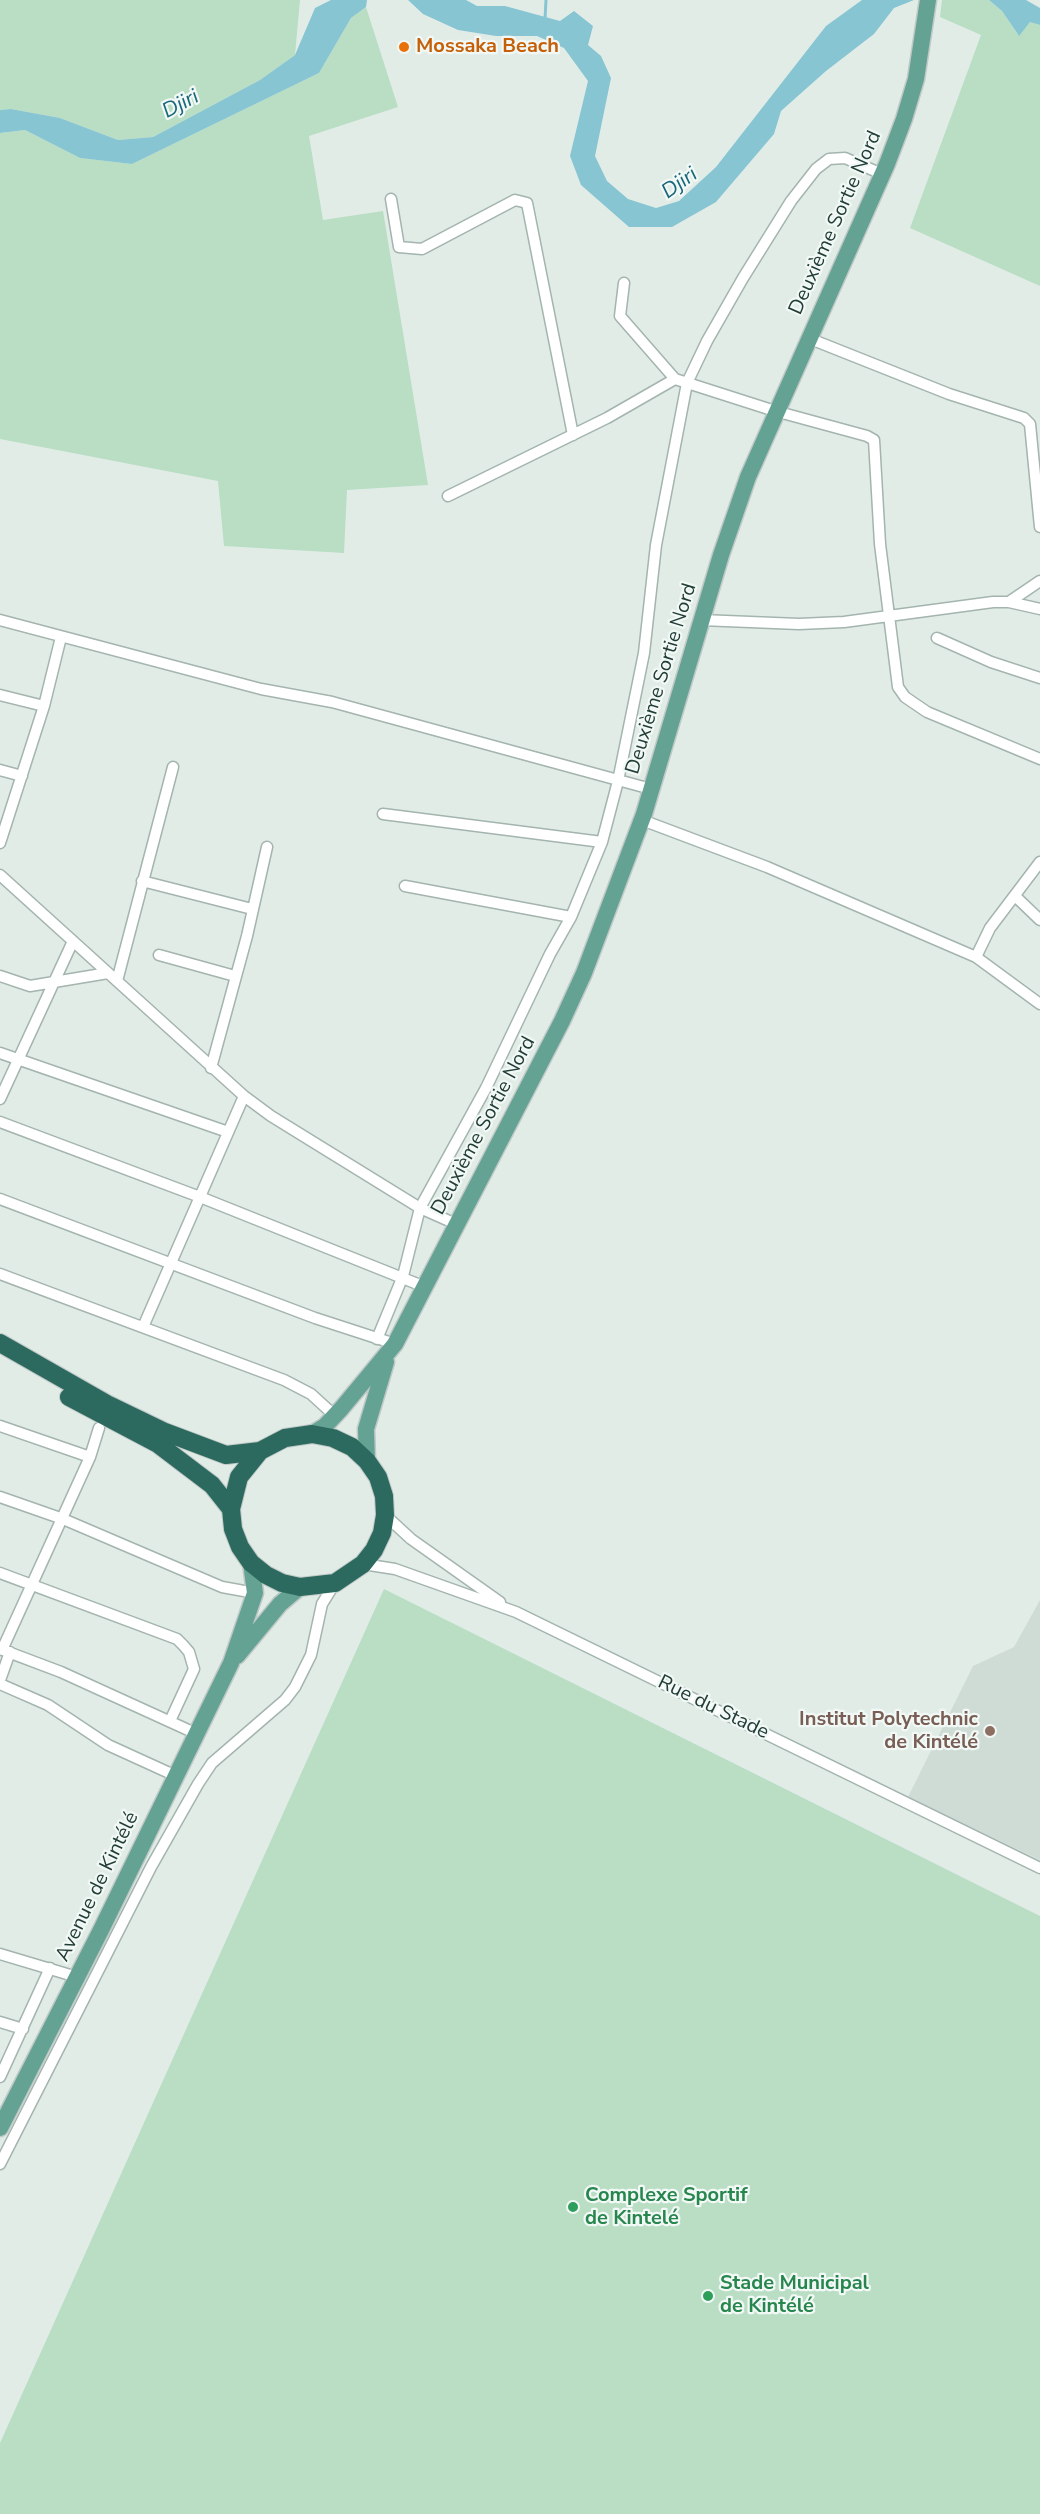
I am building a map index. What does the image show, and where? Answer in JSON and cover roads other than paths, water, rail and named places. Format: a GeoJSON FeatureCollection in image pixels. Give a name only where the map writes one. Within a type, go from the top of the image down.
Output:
{"type":"FeatureCollection","features":[{"type":"Feature","properties":{"kind":"highway"},"geometry":{"type":"LineString","coordinates":[[0,1343],[66,1382],[165,1432],[226,1455],[260,1451],[285,1438],[312,1434],[333,1438],[352,1447],[367,1461],[378,1477],[384,1496],[385,1515],[378,1541],[363,1564],[335,1582],[300,1587],[282,1583],[266,1575],[251,1563],[240,1547],[233,1528],[231,1509],[239,1477],[260,1451]]}},
{"type":"Feature","properties":{"kind":"highway"},"geometry":{"type":"LineString","coordinates":[[0,1357],[96,1413],[158,1444],[212,1485],[231,1509]]}},
{"type":"Feature","properties":{"kind":"main road","name":"Deuxième Sortie Nord"},"geometry":{"type":"LineString","coordinates":[[367,1461],[366,1429],[392,1348],[566,1012],[602,928],[642,820],[733,516],[775,411],[882,174],[912,95],[928,0]]}},
{"type":"Feature","properties":{"kind":"main road","name":"Deuxième Sortie Nord"},"geometry":{"type":"LineString","coordinates":[[312,1434],[335,1416],[392,1348]]}},
{"type":"Feature","properties":{"kind":"main road","name":"Avenue de Kintélé"},"geometry":{"type":"LineString","coordinates":[[0,2128],[78,1977],[231,1663],[255,1593],[251,1563]]}},
{"type":"Feature","properties":{"kind":"main road","name":"Avenue de Kintélé"},"geometry":{"type":"LineString","coordinates":[[231,1663],[280,1604],[300,1587]]}},
{"type":"Feature","properties":{"kind":"street"},"geometry":{"type":"LineString","coordinates":[[377,1339],[403,1276],[420,1208],[486,1088],[550,954],[572,917],[603,842],[618,782],[644,653],[656,545],[687,383],[707,341],[743,278],[791,201],[816,169],[829,159],[845,158],[882,174]]}},
{"type":"Feature","properties":{"kind":"street"},"geometry":{"type":"LineString","coordinates":[[392,199],[399,247],[422,249],[515,200],[527,203],[573,435]]}},
{"type":"Feature","properties":{"kind":"street"},"geometry":{"type":"LineString","coordinates":[[624,283],[620,316],[675,378],[874,440],[888,615],[896,677],[905,697],[927,712],[1040,759]]}},
{"type":"Feature","properties":{"kind":"street"},"geometry":{"type":"LineString","coordinates":[[808,338],[949,394],[1024,418],[1030,424],[1040,527]]}},
{"type":"Feature","properties":{"kind":"street"},"geometry":{"type":"LineString","coordinates":[[448,496],[573,435],[675,378]]}},
{"type":"Feature","properties":{"kind":"street"},"geometry":{"type":"LineString","coordinates":[[1009,602],[1040,581]]}},
{"type":"Feature","properties":{"kind":"street"},"geometry":{"type":"LineString","coordinates":[[701,620],[799,624],[1009,602],[1040,609]]}},
{"type":"Feature","properties":{"kind":"street"},"geometry":{"type":"LineString","coordinates":[[0,620],[61,638],[261,689],[332,702],[618,782],[651,789]]}},
{"type":"Feature","properties":{"kind":"street"},"geometry":{"type":"LineString","coordinates":[[0,843],[44,706],[61,638]]}},
{"type":"Feature","properties":{"kind":"street"},"geometry":{"type":"LineString","coordinates":[[937,638],[991,662],[1040,678]]}},
{"type":"Feature","properties":{"kind":"street"},"geometry":{"type":"LineString","coordinates":[[0,695],[44,706]]}},
{"type":"Feature","properties":{"kind":"street"},"geometry":{"type":"LineString","coordinates":[[117,981],[173,767]]}},
{"type":"Feature","properties":{"kind":"street"},"geometry":{"type":"LineString","coordinates":[[0,770],[22,776]]}},
{"type":"Feature","properties":{"kind":"street"},"geometry":{"type":"LineString","coordinates":[[383,814],[603,842]]}},
{"type":"Feature","properties":{"kind":"street"},"geometry":{"type":"LineString","coordinates":[[642,820],[767,867],[976,957],[1040,1004]]}},
{"type":"Feature","properties":{"kind":"street"},"geometry":{"type":"LineString","coordinates":[[211,1068],[267,848]]}},
{"type":"Feature","properties":{"kind":"street"},"geometry":{"type":"LineString","coordinates":[[976,957],[990,928],[1040,862]]}},
{"type":"Feature","properties":{"kind":"street"},"geometry":{"type":"LineString","coordinates":[[0,875],[244,1096],[271,1116],[420,1208],[456,1224]]}},
{"type":"Feature","properties":{"kind":"street"},"geometry":{"type":"LineString","coordinates":[[142,881],[252,909]]}},
{"type":"Feature","properties":{"kind":"street"},"geometry":{"type":"LineString","coordinates":[[405,886],[572,917]]}},
{"type":"Feature","properties":{"kind":"street"},"geometry":{"type":"LineString","coordinates":[[1015,896],[1040,920]]}},
{"type":"Feature","properties":{"kind":"street"},"geometry":{"type":"LineString","coordinates":[[0,1099],[73,941]]}},
{"type":"Feature","properties":{"kind":"street"},"geometry":{"type":"LineString","coordinates":[[159,955],[235,976]]}},
{"type":"Feature","properties":{"kind":"street"},"geometry":{"type":"LineString","coordinates":[[0,976],[30,986],[108,973]]}},
{"type":"Feature","properties":{"kind":"street"},"geometry":{"type":"LineString","coordinates":[[0,1053],[228,1132]]}},
{"type":"Feature","properties":{"kind":"street"},"geometry":{"type":"LineString","coordinates":[[143,1327],[244,1096]]}},
{"type":"Feature","properties":{"kind":"street"},"geometry":{"type":"LineString","coordinates":[[0,1122],[200,1197],[403,1276],[425,1287]]}},
{"type":"Feature","properties":{"kind":"street"},"geometry":{"type":"LineString","coordinates":[[0,1199],[315,1318],[377,1339],[392,1348]]}},
{"type":"Feature","properties":{"kind":"street"},"geometry":{"type":"LineString","coordinates":[[0,1274],[297,1386],[319,1400],[335,1416]]}},
{"type":"Feature","properties":{"kind":"street"},"geometry":{"type":"LineString","coordinates":[[0,1425],[90,1457]]}},
{"type":"Feature","properties":{"kind":"street"},"geometry":{"type":"LineString","coordinates":[[99,1428],[90,1457],[31,1584],[4,1650],[0,1682],[42,1702],[108,1745],[176,1776]]}},
{"type":"Feature","properties":{"kind":"street"},"geometry":{"type":"LineString","coordinates":[[0,1497],[63,1519],[222,1587],[255,1593]]}},
{"type":"Feature","properties":{"kind":"street","name":"Rue du Stade"},"geometry":{"type":"LineString","coordinates":[[385,1515],[411,1539],[443,1563],[516,1612]]}},
{"type":"Feature","properties":{"kind":"street","name":"Rue du Stade"},"geometry":{"type":"LineString","coordinates":[[363,1564],[395,1569],[516,1612],[1040,1868]]}},
{"type":"Feature","properties":{"kind":"street"},"geometry":{"type":"LineString","coordinates":[[0,1573],[177,1640],[183,1645],[189,1652],[194,1669],[170,1721]]}},
{"type":"Feature","properties":{"kind":"street"},"geometry":{"type":"LineString","coordinates":[[0,2164],[145,1877],[198,1784],[212,1763],[285,1700],[295,1687],[311,1655],[322,1604],[335,1582]]}},
{"type":"Feature","properties":{"kind":"street"},"geometry":{"type":"LineString","coordinates":[[4,1650],[197,1734]]}},
{"type":"Feature","properties":{"kind":"street"},"geometry":{"type":"LineString","coordinates":[[0,1954],[78,1977]]}},
{"type":"Feature","properties":{"kind":"street"},"geometry":{"type":"LineString","coordinates":[[0,2077],[50,1968]]}},
{"type":"Feature","properties":{"kind":"street"},"geometry":{"type":"LineString","coordinates":[[0,2022],[23,2029]]}},
{"type":"Feature","properties":{"kind":"water"},"geometry":{"type":"Polygon","coordinates":[[[331,0],[367,0],[366,7],[351,18],[319,73],[132,164],[80,158],[25,130],[0,133],[0,110],[11,109],[60,118],[118,140],[153,137],[260,80],[295,55],[315,8],[331,0]]]}},
{"type":"Feature","properties":{"kind":"water"},"geometry":{"type":"Polygon","coordinates":[[[408,0],[466,0],[477,6],[505,6],[560,21],[574,11],[593,26],[588,45],[601,56],[611,78],[595,156],[607,181],[628,199],[656,208],[679,201],[716,167],[826,26],[862,0],[914,0],[894,8],[874,34],[826,71],[781,111],[774,134],[716,202],[672,227],[629,227],[581,185],[570,156],[588,81],[564,48],[537,36],[496,36],[458,30],[423,14],[408,0]]]}},
{"type":"Feature","properties":{"kind":"water"},"geometry":{"type":"Polygon","coordinates":[[[989,0],[1026,0],[1040,8],[1040,25],[1030,22],[1019,36],[1002,11],[989,0]]]}},
{"type":"Feature","properties":{"kind":"waterway"},"geometry":{"type":"LineString","coordinates":[[545,19],[546,0]]}},
{"type":"Feature","properties":{"kind":"place","name":"Mossaka Beach"},"geometry":{"type":"Point","coordinates":[404,47]}},
{"type":"Feature","properties":{"kind":"place","name":"Institut Polytechnic de Kintélé"},"geometry":{"type":"Point","coordinates":[990,1731]}},
{"type":"Feature","properties":{"kind":"place","name":"Complexe Sportif de Kintelé"},"geometry":{"type":"Point","coordinates":[573,2207]}},
{"type":"Feature","properties":{"kind":"place","name":"Stade Municipal de Kintélé"},"geometry":{"type":"Point","coordinates":[708,2296]}},
{"type":"Feature","properties":{"kind":"water label","name":"Djiri"},"geometry":{"type":"Point","coordinates":[181,105]}},
{"type":"Feature","properties":{"kind":"water label","name":"Djiri"},"geometry":{"type":"Point","coordinates":[680,184]}}]}
